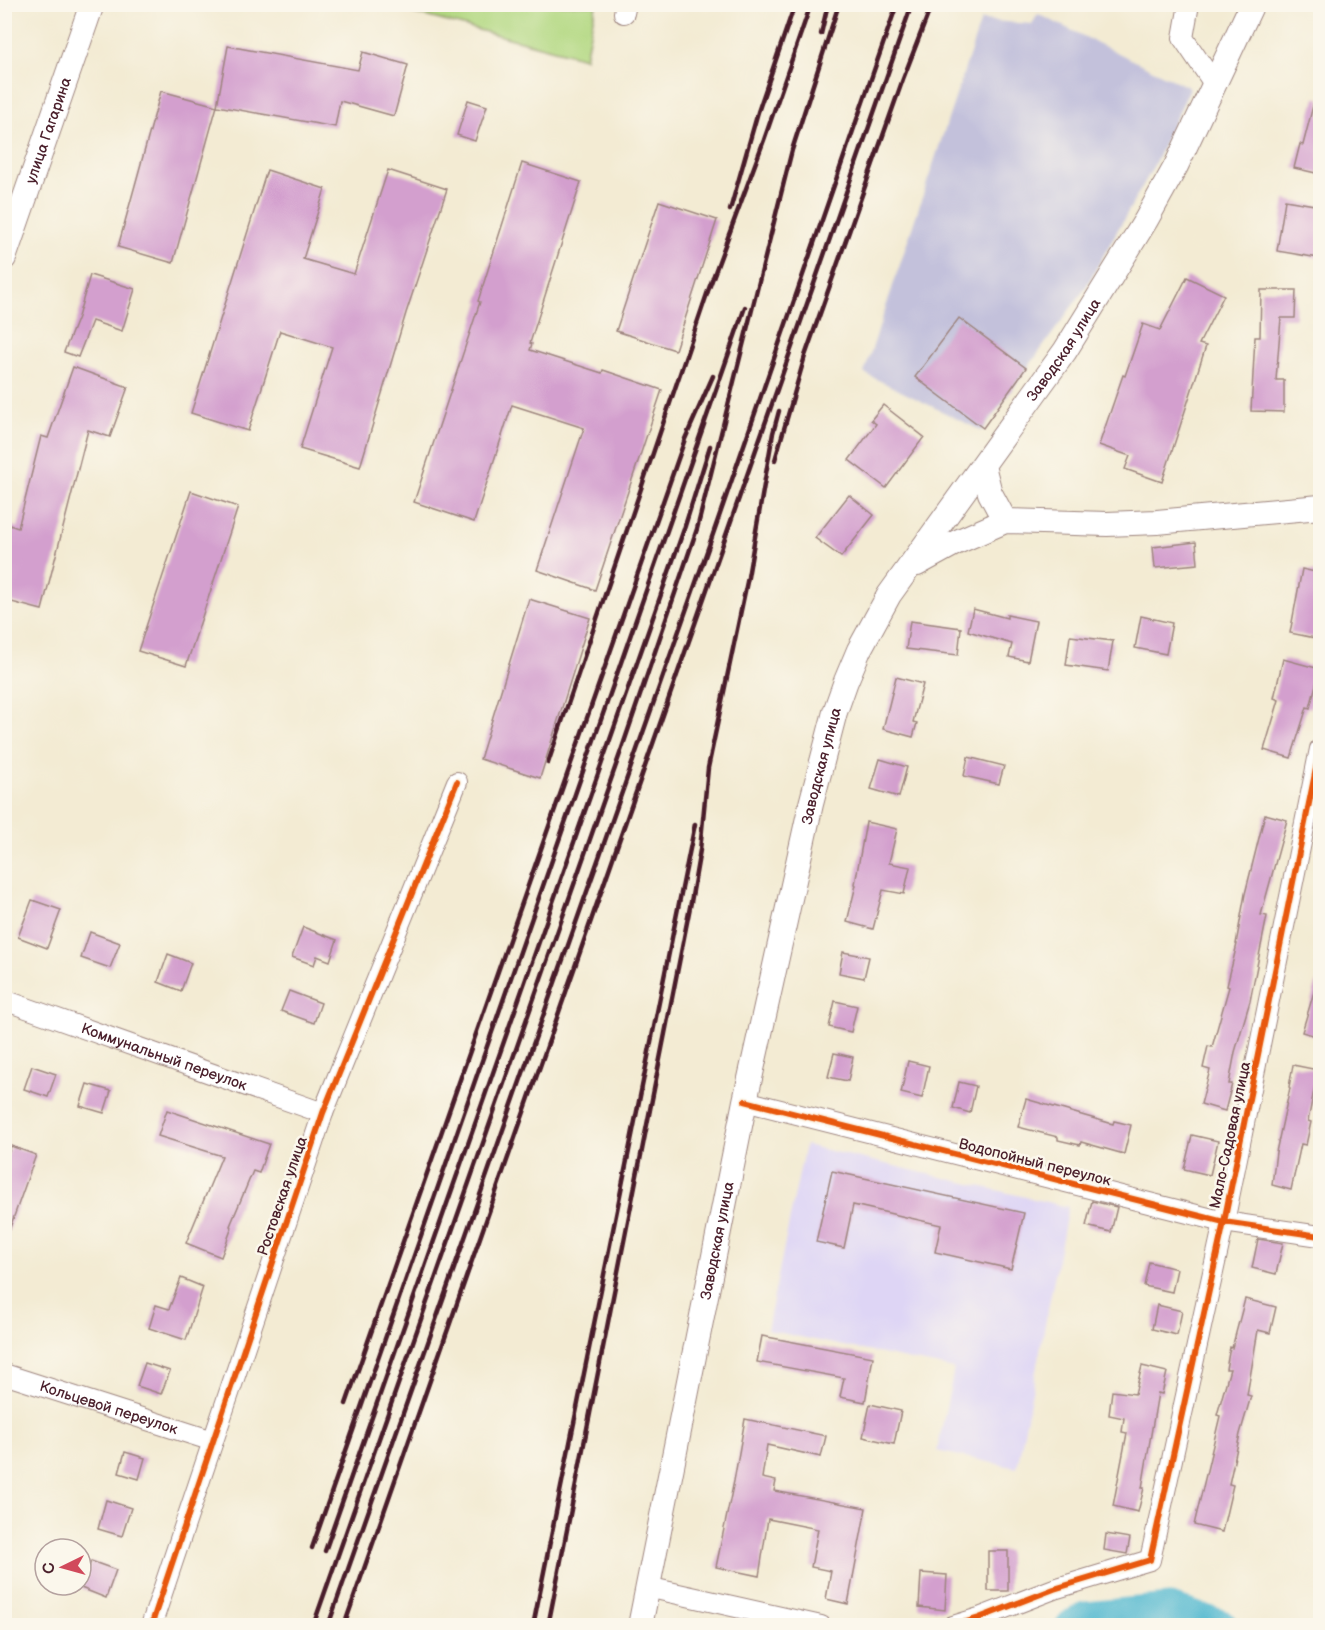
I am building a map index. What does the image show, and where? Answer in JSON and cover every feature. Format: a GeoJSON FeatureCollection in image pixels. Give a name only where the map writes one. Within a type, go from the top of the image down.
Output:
{"type":"FeatureCollection","features":[{"type":"Feature","properties":{"kind":"main road","name":"улица Гагарина"},"geometry":{"type":"LineString","coordinates":[[4,258],[92,4]]}},
{"type":"Feature","properties":{"kind":"main road","name":"Заводская улица"},"geometry":{"type":"LineString","coordinates":[[640,1626],[745,1101],[811,804],[835,712],[859,650],[889,595],[1065,351],[1146,220],[1176,166],[1251,4]]}},
{"type":"Feature","properties":{"kind":"main road"},"geometry":{"type":"LineString","coordinates":[[983,466],[990,493],[1005,521]]}},
{"type":"Feature","properties":{"kind":"main road"},"geometry":{"type":"LineString","coordinates":[[908,569],[934,553],[1005,521],[1107,524],[1157,522],[1320,507]]}},
{"type":"Feature","properties":{"kind":"street"},"geometry":{"type":"LineString","coordinates":[[1189,4],[1183,38],[1215,85]]}},
{"type":"Feature","properties":{"kind":"street","name":"Мало-Садовая улица"},"geometry":{"type":"LineString","coordinates":[[953,1626],[1054,1589],[1150,1560],[1224,1222],[1320,749]]}},
{"type":"Feature","properties":{"kind":"street","name":"Ростовская улица"},"geometry":{"type":"LineString","coordinates":[[151,1626],[323,1113],[458,782]]}},
{"type":"Feature","properties":{"kind":"street","name":"Коммунальный переулок"},"geometry":{"type":"LineString","coordinates":[[4,1000],[323,1113]]}},
{"type":"Feature","properties":{"kind":"street","name":"Водопойный переулок"},"geometry":{"type":"LineString","coordinates":[[745,1101],[1224,1222],[1320,1236]]}},
{"type":"Feature","properties":{"kind":"street","name":"Кольцевой переулок"},"geometry":{"type":"LineString","coordinates":[[4,1374],[213,1441]]}},
{"type":"Feature","properties":{"kind":"street"},"geometry":{"type":"LineString","coordinates":[[646,1587],[821,1626]]}},
{"type":"Feature","properties":{"kind":"shaded area"},"geometry":{"type":"Polygon","coordinates":[[[1038,14],[1190,88],[1152,169],[1084,290],[982,431],[864,373],[981,20],[1032,24],[1038,14]]]}},
{"type":"Feature","properties":{"kind":"shaded area"},"geometry":{"type":"Polygon","coordinates":[[[805,1145],[1068,1207],[1017,1468],[937,1451],[954,1369],[767,1330],[805,1145]]]}},
{"type":"Feature","properties":{"kind":"green space"},"geometry":{"type":"Polygon","coordinates":[[[383,5],[596,5],[585,58],[383,5]]]}},
{"type":"Feature","properties":{"kind":"building"},"geometry":{"type":"Polygon","coordinates":[[[228,46],[358,70],[363,52],[408,65],[394,116],[340,101],[335,127],[217,106],[228,46]]]}},
{"type":"Feature","properties":{"kind":"building"},"geometry":{"type":"Polygon","coordinates":[[[161,91],[217,106],[173,263],[118,247],[161,91]]]}},
{"type":"Feature","properties":{"kind":"building"},"geometry":{"type":"Polygon","coordinates":[[[1315,98],[1320,98],[1320,174],[1294,168],[1300,144],[1303,145],[1315,98]]]}},
{"type":"Feature","properties":{"kind":"building"},"geometry":{"type":"Polygon","coordinates":[[[468,100],[487,106],[475,141],[457,135],[468,100]]]}},
{"type":"Feature","properties":{"kind":"building"},"geometry":{"type":"Polygon","coordinates":[[[522,163],[581,182],[530,343],[532,344],[530,350],[602,373],[603,370],[662,390],[595,590],[537,570],[584,428],[512,405],[474,522],[414,502],[480,302],[478,301],[522,163]]]}},
{"type":"Feature","properties":{"kind":"building"},"geometry":{"type":"Polygon","coordinates":[[[267,170],[325,189],[303,259],[354,274],[388,170],[447,189],[406,313],[360,467],[300,449],[332,347],[280,331],[248,431],[191,413],[267,170]]]}},
{"type":"Feature","properties":{"kind":"building"},"geometry":{"type":"Polygon","coordinates":[[[1285,200],[1320,206],[1319,258],[1277,251],[1285,200]]]}},
{"type":"Feature","properties":{"kind":"building"},"geometry":{"type":"Polygon","coordinates":[[[659,201],[717,220],[675,350],[616,331],[659,201]]]}},
{"type":"Feature","properties":{"kind":"building"},"geometry":{"type":"Polygon","coordinates":[[[90,275],[135,289],[122,331],[92,321],[78,357],[64,352],[78,317],[90,275]]]}},
{"type":"Feature","properties":{"kind":"building"},"geometry":{"type":"Polygon","coordinates":[[[1187,277],[1224,295],[1199,344],[1206,346],[1162,482],[1125,469],[1130,456],[1099,445],[1143,324],[1160,330],[1187,277]]]}},
{"type":"Feature","properties":{"kind":"building"},"geometry":{"type":"Polygon","coordinates":[[[1261,290],[1296,290],[1295,318],[1281,318],[1276,380],[1284,380],[1284,412],[1251,411],[1255,337],[1260,337],[1261,290]]]}},
{"type":"Feature","properties":{"kind":"building"},"geometry":{"type":"Polygon","coordinates":[[[959,318],[1026,368],[983,428],[915,377],[959,318]]]}},
{"type":"Feature","properties":{"kind":"building"},"geometry":{"type":"Polygon","coordinates":[[[73,367],[128,387],[110,437],[88,430],[42,610],[4,600],[4,523],[18,528],[41,436],[48,438],[73,367]]]}},
{"type":"Feature","properties":{"kind":"building"},"geometry":{"type":"Polygon","coordinates":[[[883,405],[924,437],[886,488],[849,460],[876,424],[871,420],[883,405]]]}},
{"type":"Feature","properties":{"kind":"building"},"geometry":{"type":"Polygon","coordinates":[[[191,491],[238,507],[186,666],[138,651],[191,491]]]}},
{"type":"Feature","properties":{"kind":"building"},"geometry":{"type":"Polygon","coordinates":[[[849,495],[874,515],[841,557],[815,538],[849,495]]]}},
{"type":"Feature","properties":{"kind":"building"},"geometry":{"type":"Polygon","coordinates":[[[1196,542],[1198,564],[1155,568],[1153,547],[1196,542]]]}},
{"type":"Feature","properties":{"kind":"building"},"geometry":{"type":"Polygon","coordinates":[[[1302,569],[1320,573],[1320,639],[1290,633],[1302,569]]]}},
{"type":"Feature","properties":{"kind":"building"},"geometry":{"type":"Polygon","coordinates":[[[529,599],[590,618],[540,778],[480,759],[529,599]]]}},
{"type":"Feature","properties":{"kind":"building"},"geometry":{"type":"Polygon","coordinates":[[[973,609],[1007,618],[1007,615],[1036,621],[1028,661],[1009,657],[1012,644],[968,631],[973,609]]]}},
{"type":"Feature","properties":{"kind":"building"},"geometry":{"type":"Polygon","coordinates":[[[1141,616],[1172,623],[1166,654],[1135,648],[1141,616]]]}},
{"type":"Feature","properties":{"kind":"building"},"geometry":{"type":"Polygon","coordinates":[[[910,621],[961,628],[958,655],[906,649],[910,621]]]}},
{"type":"Feature","properties":{"kind":"building"},"geometry":{"type":"Polygon","coordinates":[[[1070,636],[1113,641],[1108,671],[1066,665],[1070,636]]]}},
{"type":"Feature","properties":{"kind":"building"},"geometry":{"type":"Polygon","coordinates":[[[1283,659],[1320,669],[1310,708],[1307,707],[1291,758],[1264,750],[1279,700],[1274,698],[1283,659]]]}},
{"type":"Feature","properties":{"kind":"building"},"geometry":{"type":"Polygon","coordinates":[[[896,677],[923,684],[913,722],[917,723],[913,737],[883,729],[896,677]]]}},
{"type":"Feature","properties":{"kind":"building"},"geometry":{"type":"Polygon","coordinates":[[[968,757],[1004,766],[999,784],[964,776],[968,757]]]}},
{"type":"Feature","properties":{"kind":"building"},"geometry":{"type":"Polygon","coordinates":[[[880,759],[907,767],[899,797],[871,789],[880,759]]]}},
{"type":"Feature","properties":{"kind":"building"},"geometry":{"type":"Polygon","coordinates":[[[1265,814],[1287,820],[1261,915],[1267,916],[1250,1001],[1235,1052],[1229,1084],[1232,1084],[1225,1111],[1201,1104],[1210,1070],[1203,1068],[1208,1046],[1212,1047],[1229,987],[1227,986],[1245,894],[1265,814]]]}},
{"type":"Feature","properties":{"kind":"building"},"geometry":{"type":"Polygon","coordinates":[[[866,822],[897,829],[889,863],[910,867],[904,894],[883,890],[873,929],[847,922],[856,885],[866,822]]]}},
{"type":"Feature","properties":{"kind":"building"},"geometry":{"type":"Polygon","coordinates":[[[32,900],[61,910],[47,948],[18,937],[32,900]]]}},
{"type":"Feature","properties":{"kind":"building"},"geometry":{"type":"Polygon","coordinates":[[[303,927],[337,940],[330,961],[317,956],[314,965],[292,957],[303,927]]]}},
{"type":"Feature","properties":{"kind":"building"},"geometry":{"type":"Polygon","coordinates":[[[90,932],[120,943],[110,968],[81,958],[90,932]]]}},
{"type":"Feature","properties":{"kind":"building"},"geometry":{"type":"Polygon","coordinates":[[[843,952],[869,957],[864,978],[839,973],[843,952]]]}},
{"type":"Feature","properties":{"kind":"building"},"geometry":{"type":"Polygon","coordinates":[[[168,954],[191,963],[181,991],[158,982],[168,954]]]}},
{"type":"Feature","properties":{"kind":"building"},"geometry":{"type":"Polygon","coordinates":[[[1317,982],[1320,983],[1320,1037],[1302,1032],[1317,982]]]}},
{"type":"Feature","properties":{"kind":"building"},"geometry":{"type":"Polygon","coordinates":[[[289,991],[321,1003],[314,1023],[281,1011],[289,991]]]}},
{"type":"Feature","properties":{"kind":"building"},"geometry":{"type":"Polygon","coordinates":[[[835,1001],[857,1006],[851,1032],[829,1027],[835,1001]]]}},
{"type":"Feature","properties":{"kind":"building"},"geometry":{"type":"Polygon","coordinates":[[[834,1053],[853,1057],[848,1081],[828,1077],[834,1053]]]}},
{"type":"Feature","properties":{"kind":"building"},"geometry":{"type":"Polygon","coordinates":[[[908,1061],[929,1066],[922,1098],[901,1093],[908,1061]]]}},
{"type":"Feature","properties":{"kind":"building"},"geometry":{"type":"Polygon","coordinates":[[[1293,1065],[1318,1070],[1308,1121],[1311,1122],[1306,1145],[1301,1144],[1291,1190],[1272,1185],[1293,1065]]]}},
{"type":"Feature","properties":{"kind":"building"},"geometry":{"type":"Polygon","coordinates":[[[32,1066],[56,1074],[48,1097],[24,1089],[32,1066]]]}},
{"type":"Feature","properties":{"kind":"building"},"geometry":{"type":"Polygon","coordinates":[[[959,1082],[976,1086],[970,1113],[953,1108],[959,1082]]]}},
{"type":"Feature","properties":{"kind":"building"},"geometry":{"type":"Polygon","coordinates":[[[87,1084],[111,1091],[104,1113],[80,1106],[87,1084]]]}},
{"type":"Feature","properties":{"kind":"building"},"geometry":{"type":"Polygon","coordinates":[[[1026,1099],[1113,1124],[1114,1121],[1131,1125],[1124,1154],[1081,1142],[1080,1145],[1058,1140],[1058,1137],[1018,1127],[1026,1099]]]}},
{"type":"Feature","properties":{"kind":"building"},"geometry":{"type":"Polygon","coordinates":[[[167,1110],[269,1144],[259,1173],[253,1171],[230,1226],[232,1227],[221,1257],[186,1243],[222,1156],[158,1136],[167,1110]]]}},
{"type":"Feature","properties":{"kind":"building"},"geometry":{"type":"Polygon","coordinates":[[[1192,1135],[1218,1141],[1210,1175],[1184,1169],[1192,1135]]]}},
{"type":"Feature","properties":{"kind":"building"},"geometry":{"type":"Polygon","coordinates":[[[11,1146],[36,1155],[7,1236],[4,1236],[4,1165],[11,1146]]]}},
{"type":"Feature","properties":{"kind":"building"},"geometry":{"type":"Polygon","coordinates":[[[832,1171],[1024,1213],[1011,1269],[935,1252],[941,1225],[853,1205],[844,1248],[816,1242],[832,1171]]]}},
{"type":"Feature","properties":{"kind":"building"},"geometry":{"type":"Polygon","coordinates":[[[1092,1201],[1117,1207],[1111,1232],[1086,1226],[1092,1201]]]}},
{"type":"Feature","properties":{"kind":"building"},"geometry":{"type":"Polygon","coordinates":[[[1258,1239],[1283,1243],[1276,1274],[1252,1268],[1258,1239]]]}},
{"type":"Feature","properties":{"kind":"building"},"geometry":{"type":"Polygon","coordinates":[[[1149,1262],[1177,1269],[1172,1292],[1144,1286],[1149,1262]]]}},
{"type":"Feature","properties":{"kind":"building"},"geometry":{"type":"Polygon","coordinates":[[[181,1278],[203,1287],[186,1340],[149,1328],[156,1305],[169,1309],[181,1278]]]}},
{"type":"Feature","properties":{"kind":"building"},"geometry":{"type":"Polygon","coordinates":[[[1245,1299],[1276,1307],[1270,1333],[1258,1330],[1247,1395],[1251,1396],[1229,1484],[1233,1485],[1222,1532],[1194,1525],[1220,1416],[1217,1415],[1230,1369],[1226,1369],[1230,1347],[1232,1348],[1245,1299]]]}},
{"type":"Feature","properties":{"kind":"building"},"geometry":{"type":"Polygon","coordinates":[[[1157,1305],[1182,1311],[1177,1335],[1152,1329],[1157,1305]]]}},
{"type":"Feature","properties":{"kind":"building"},"geometry":{"type":"Polygon","coordinates":[[[762,1336],[873,1357],[865,1402],[840,1397],[844,1378],[757,1362],[762,1336]]]}},
{"type":"Feature","properties":{"kind":"building"},"geometry":{"type":"Polygon","coordinates":[[[145,1363],[170,1371],[161,1394],[137,1386],[145,1363]]]}},
{"type":"Feature","properties":{"kind":"building"},"geometry":{"type":"Polygon","coordinates":[[[1142,1366],[1167,1372],[1162,1394],[1158,1393],[1142,1488],[1144,1488],[1138,1512],[1113,1506],[1127,1433],[1122,1432],[1124,1418],[1109,1415],[1112,1391],[1135,1394],[1142,1366]]]}},
{"type":"Feature","properties":{"kind":"building"},"geometry":{"type":"Polygon","coordinates":[[[870,1404],[901,1411],[894,1444],[863,1437],[870,1404]]]}},
{"type":"Feature","properties":{"kind":"building"},"geometry":{"type":"Polygon","coordinates":[[[745,1419],[826,1436],[821,1457],[767,1445],[762,1478],[776,1481],[774,1491],[866,1508],[848,1604],[826,1599],[831,1571],[811,1567],[818,1529],[768,1519],[759,1576],[716,1567],[745,1419]]]}},
{"type":"Feature","properties":{"kind":"building"},"geometry":{"type":"Polygon","coordinates":[[[125,1452],[145,1458],[139,1479],[119,1473],[125,1452]]]}},
{"type":"Feature","properties":{"kind":"building"},"geometry":{"type":"Polygon","coordinates":[[[106,1500],[131,1508],[122,1536],[98,1529],[106,1500]]]}},
{"type":"Feature","properties":{"kind":"building"},"geometry":{"type":"Polygon","coordinates":[[[1106,1534],[1130,1538],[1127,1554],[1104,1550],[1106,1534]]]}},
{"type":"Feature","properties":{"kind":"building"},"geometry":{"type":"Polygon","coordinates":[[[988,1551],[1008,1551],[1008,1591],[988,1591],[988,1551]]]}},
{"type":"Feature","properties":{"kind":"building"},"geometry":{"type":"Polygon","coordinates":[[[93,1562],[116,1570],[106,1598],[93,1593],[93,1562]]]}},
{"type":"Feature","properties":{"kind":"building"},"geometry":{"type":"Polygon","coordinates":[[[921,1573],[947,1575],[945,1610],[919,1607],[921,1573]]]}},
{"type":"Feature","properties":{"kind":"waterway"},"geometry":{"type":"LineString","coordinates":[[1072,1626],[1086,1618],[1170,1610],[1221,1626]]}},
{"type":"Feature","properties":{"kind":"railway"},"geometry":{"type":"LineString","coordinates":[[730,210],[758,112],[795,4]]}},
{"type":"Feature","properties":{"kind":"railway"},"geometry":{"type":"LineString","coordinates":[[548,763],[708,291],[811,4]]}},
{"type":"Feature","properties":{"kind":"railway"},"geometry":{"type":"LineString","coordinates":[[821,34],[828,4]]}},
{"type":"Feature","properties":{"kind":"railway"},"geometry":{"type":"LineString","coordinates":[[313,1626],[697,529],[792,150],[839,4]]}},
{"type":"Feature","properties":{"kind":"railway"},"geometry":{"type":"LineString","coordinates":[[328,1626],[712,537],[897,4]]}},
{"type":"Feature","properties":{"kind":"railway"},"geometry":{"type":"LineString","coordinates":[[344,1626],[912,4]]}},
{"type":"Feature","properties":{"kind":"railway"},"geometry":{"type":"LineString","coordinates":[[775,460],[805,356],[903,79],[932,4]]}},
{"type":"Feature","properties":{"kind":"railway"},"geometry":{"type":"LineString","coordinates":[[312,1548],[745,307]]}},
{"type":"Feature","properties":{"kind":"railway"},"geometry":{"type":"LineString","coordinates":[[346,1404],[685,439],[713,376]]}},
{"type":"Feature","properties":{"kind":"railway"},"geometry":{"type":"LineString","coordinates":[[548,1626],[691,902],[700,850],[708,768],[748,577],[773,433],[779,411]]}},
{"type":"Feature","properties":{"kind":"railway"},"geometry":{"type":"LineString","coordinates":[[325,1551],[684,529],[710,446]]}},
{"type":"Feature","properties":{"kind":"railway"},"geometry":{"type":"LineString","coordinates":[[533,1626],[695,824]]}},
{"type":"Feature","properties":{"kind":"cycle path"},"geometry":{"type":"LineString","coordinates":[[953,1626],[1054,1589],[1150,1560],[1224,1222],[1320,749]]}},
{"type":"Feature","properties":{"kind":"cycle path"},"geometry":{"type":"LineString","coordinates":[[151,1626],[323,1113],[457,782]]}},
{"type":"Feature","properties":{"kind":"cycle path"},"geometry":{"type":"LineString","coordinates":[[745,1101],[1224,1222],[1320,1236]]}}]}
